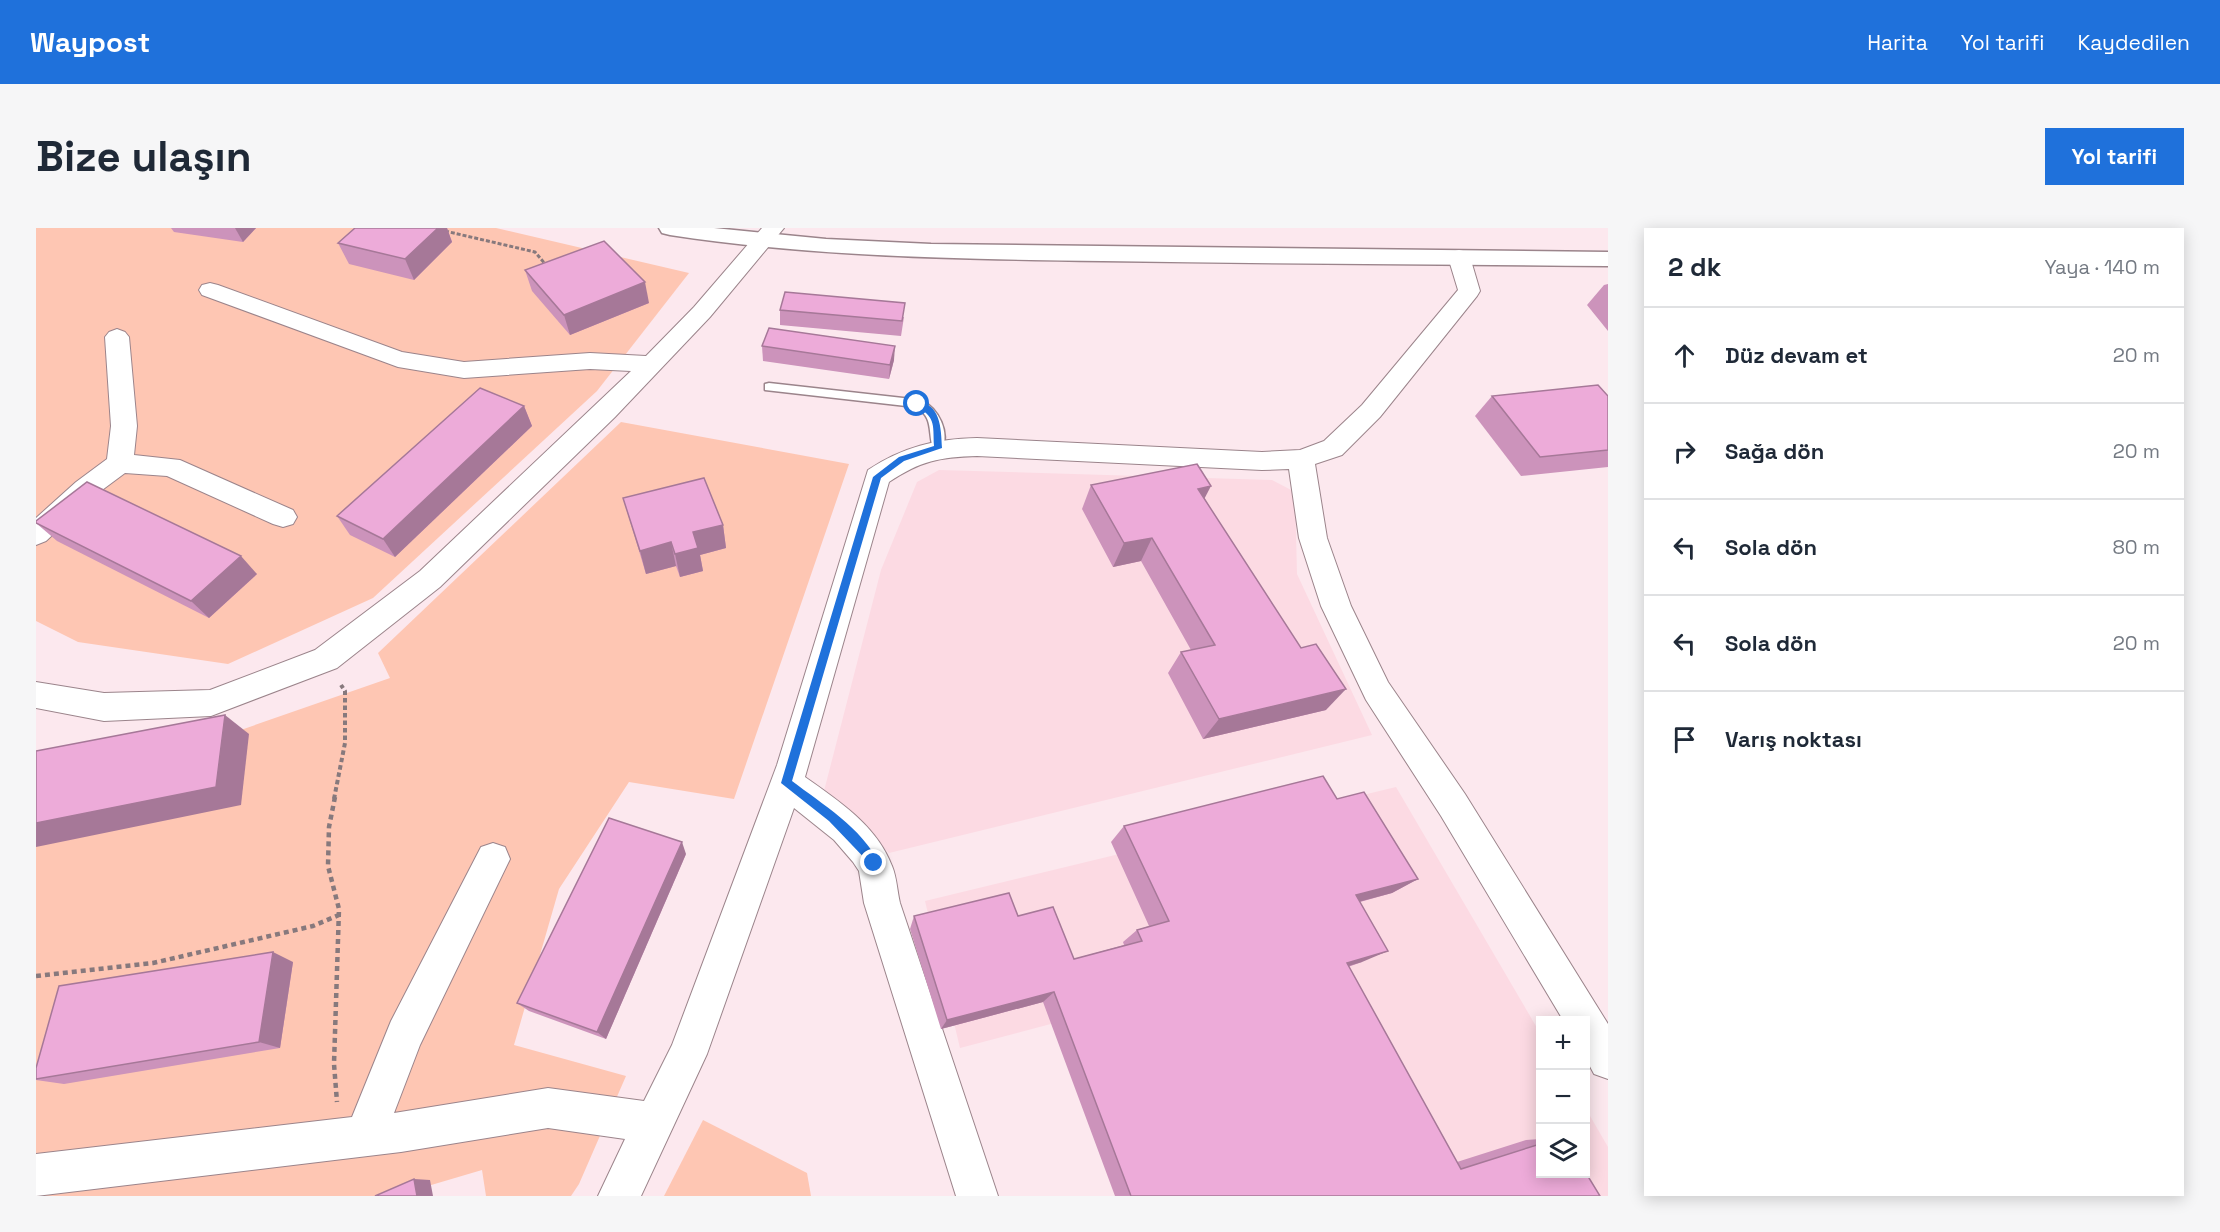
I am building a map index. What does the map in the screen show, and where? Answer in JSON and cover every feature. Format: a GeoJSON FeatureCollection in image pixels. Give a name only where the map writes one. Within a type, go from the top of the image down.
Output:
{"type":"FeatureCollection","features":[{"type":"Feature","properties":{"kind":"street"},"geometry":{"type":"LineString","coordinates":[[670,228],[768,235],[901,252],[1608,259]]}},
{"type":"Feature","properties":{"kind":"street"},"geometry":{"type":"LineString","coordinates":[[36,694],[104,707],[211,703],[326,659],[430,579],[606,411],[702,312],[768,235]]}},
{"type":"Feature","properties":{"kind":"street"},"geometry":{"type":"LineString","coordinates":[[619,1196],[688,1054],[786,783],[877,477],[902,459],[938,448],[977,447],[1262,461],[1301,459],[1333,448],[1371,411],[1469,291],[1460,257]]}},
{"type":"Feature","properties":{"kind":"street"},"geometry":{"type":"LineString","coordinates":[[210,290],[398,359],[464,370],[590,361],[651,364]]}},
{"type":"Feature","properties":{"kind":"street"},"geometry":{"type":"LineString","coordinates":[[117,337],[124,426],[120,463]]}},
{"type":"Feature","properties":{"kind":"street"},"geometry":{"type":"LineString","coordinates":[[1301,459],[1313,538],[1336,606],[1377,691],[1453,805],[1581,1016]]}},
{"type":"Feature","properties":{"kind":"street"},"geometry":{"type":"LineString","coordinates":[[36,534],[85,489],[120,463],[171,467],[283,517]]}},
{"type":"Feature","properties":{"kind":"street"},"geometry":{"type":"LineString","coordinates":[[786,783],[833,818],[861,846],[874,863],[882,903],[977,1196]]}},
{"type":"Feature","properties":{"kind":"street"},"geometry":{"type":"LineString","coordinates":[[352,1138],[493,859]]}},
{"type":"Feature","properties":{"kind":"street"},"geometry":{"type":"LineString","coordinates":[[1590,1030],[1608,1060]]}},
{"type":"Feature","properties":{"kind":"street"},"geometry":{"type":"LineString","coordinates":[[36,1175],[352,1138],[548,1108],[654,1124]]}},
{"type":"Feature","properties":{"kind":"lane"},"geometry":{"type":"LineString","coordinates":[[769,387],[917,404],[930,410],[937,419],[938,448]]}},
{"type":"Feature","properties":{"kind":"path"},"geometry":{"type":"LineString","coordinates":[[444,231],[535,252],[551,271]]}},
{"type":"Feature","properties":{"kind":"path"},"geometry":{"type":"LineString","coordinates":[[326,659],[345,691],[345,743],[329,827],[328,866],[339,915],[334,1064],[352,1138]]}},
{"type":"Feature","properties":{"kind":"path"},"geometry":{"type":"LineString","coordinates":[[36,976],[153,963],[313,926],[339,915]]}},
{"type":"Feature","properties":{"kind":"shaded area"},"geometry":{"type":"Polygon","coordinates":[[[36,228],[496,228],[689,273],[597,391],[373,598],[228,664],[78,642],[36,621],[36,228]]]}},
{"type":"Feature","properties":{"kind":"shaded area"},"geometry":{"type":"Polygon","coordinates":[[[621,422],[849,464],[734,799],[629,782],[559,889],[514,1045],[626,1076],[579,1184],[571,1196],[486,1196],[482,1170],[394,1196],[36,1196],[36,755],[189,748],[390,678],[378,653],[621,422]]]}},
{"type":"Feature","properties":{"kind":"shaded area"},"geometry":{"type":"Polygon","coordinates":[[[939,470],[1272,480],[1295,492],[1297,574],[1372,735],[889,853],[824,791],[881,570],[917,482],[939,470]]]}},
{"type":"Feature","properties":{"kind":"shaded area"},"geometry":{"type":"Polygon","coordinates":[[[1396,787],[1536,1026],[1536,1178],[1590,1178],[1590,1116],[1608,1147],[1608,1196],[1148,1196],[1077,1017],[960,1048],[925,901],[1396,787]]]}},
{"type":"Feature","properties":{"kind":"shaded area"},"geometry":{"type":"Polygon","coordinates":[[[703,1120],[807,1173],[811,1196],[664,1196],[703,1120]]]}},
{"type":"Feature","properties":{"kind":"building"},"geometry":{"type":"Polygon","coordinates":[[[355,228],[438,228],[405,259],[338,243],[355,228]]]}},
{"type":"Feature","properties":{"kind":"building"},"geometry":{"type":"Polygon","coordinates":[[[604,241],[645,282],[564,315],[525,270],[604,241]]]}},
{"type":"Feature","properties":{"kind":"building"},"geometry":{"type":"Polygon","coordinates":[[[785,292],[905,303],[902,321],[780,310],[785,292]]]}},
{"type":"Feature","properties":{"kind":"building"},"geometry":{"type":"Polygon","coordinates":[[[769,328],[895,346],[890,365],[762,346],[769,328]]]}},
{"type":"Feature","properties":{"kind":"building"},"geometry":{"type":"Polygon","coordinates":[[[1598,385],[1608,396],[1608,450],[1540,457],[1492,396],[1598,385]]]}},
{"type":"Feature","properties":{"kind":"building"},"geometry":{"type":"Polygon","coordinates":[[[480,388],[524,406],[383,539],[337,516],[480,388]]]}},
{"type":"Feature","properties":{"kind":"building"},"geometry":{"type":"Polygon","coordinates":[[[1197,464],[1211,486],[1198,489],[1301,648],[1316,644],[1346,689],[1219,719],[1181,652],[1215,645],[1152,538],[1124,543],[1091,485],[1197,464]]]}},
{"type":"Feature","properties":{"kind":"building"},"geometry":{"type":"Polygon","coordinates":[[[704,478],[723,525],[693,532],[698,548],[675,554],[671,542],[640,551],[623,498],[704,478]]]}},
{"type":"Feature","properties":{"kind":"building"},"geometry":{"type":"Polygon","coordinates":[[[87,482],[241,556],[191,601],[36,523],[87,482]]]}},
{"type":"Feature","properties":{"kind":"building"},"geometry":{"type":"Polygon","coordinates":[[[225,715],[216,787],[36,823],[36,751],[225,715]]]}},
{"type":"Feature","properties":{"kind":"building"},"geometry":{"type":"Polygon","coordinates":[[[1323,776],[1337,799],[1364,792],[1418,879],[1356,895],[1388,951],[1347,963],[1461,1169],[1536,1145],[1536,1178],[1589,1178],[1600,1196],[1131,1196],[1054,992],[947,1020],[914,916],[1009,893],[1018,916],[1053,907],[1074,959],[1142,941],[1137,930],[1169,921],[1124,826],[1323,776]]]}},
{"type":"Feature","properties":{"kind":"building"},"geometry":{"type":"Polygon","coordinates":[[[609,818],[682,842],[597,1032],[517,1003],[609,818]]]}},
{"type":"Feature","properties":{"kind":"building"},"geometry":{"type":"Polygon","coordinates":[[[273,952],[259,1042],[36,1079],[36,1068],[59,986],[273,952]]]}},
{"type":"Feature","properties":{"kind":"building"},"geometry":{"type":"Polygon","coordinates":[[[414,1179],[417,1196],[375,1196],[414,1179]]]}},
{"type":"Feature","properties":{"kind":"route"},"geometry":{"type":"LineString","coordinates":[[874,863],[861,846],[833,818],[786,783],[877,477],[902,459],[938,448],[937,419],[930,410],[917,404]]}}]}
